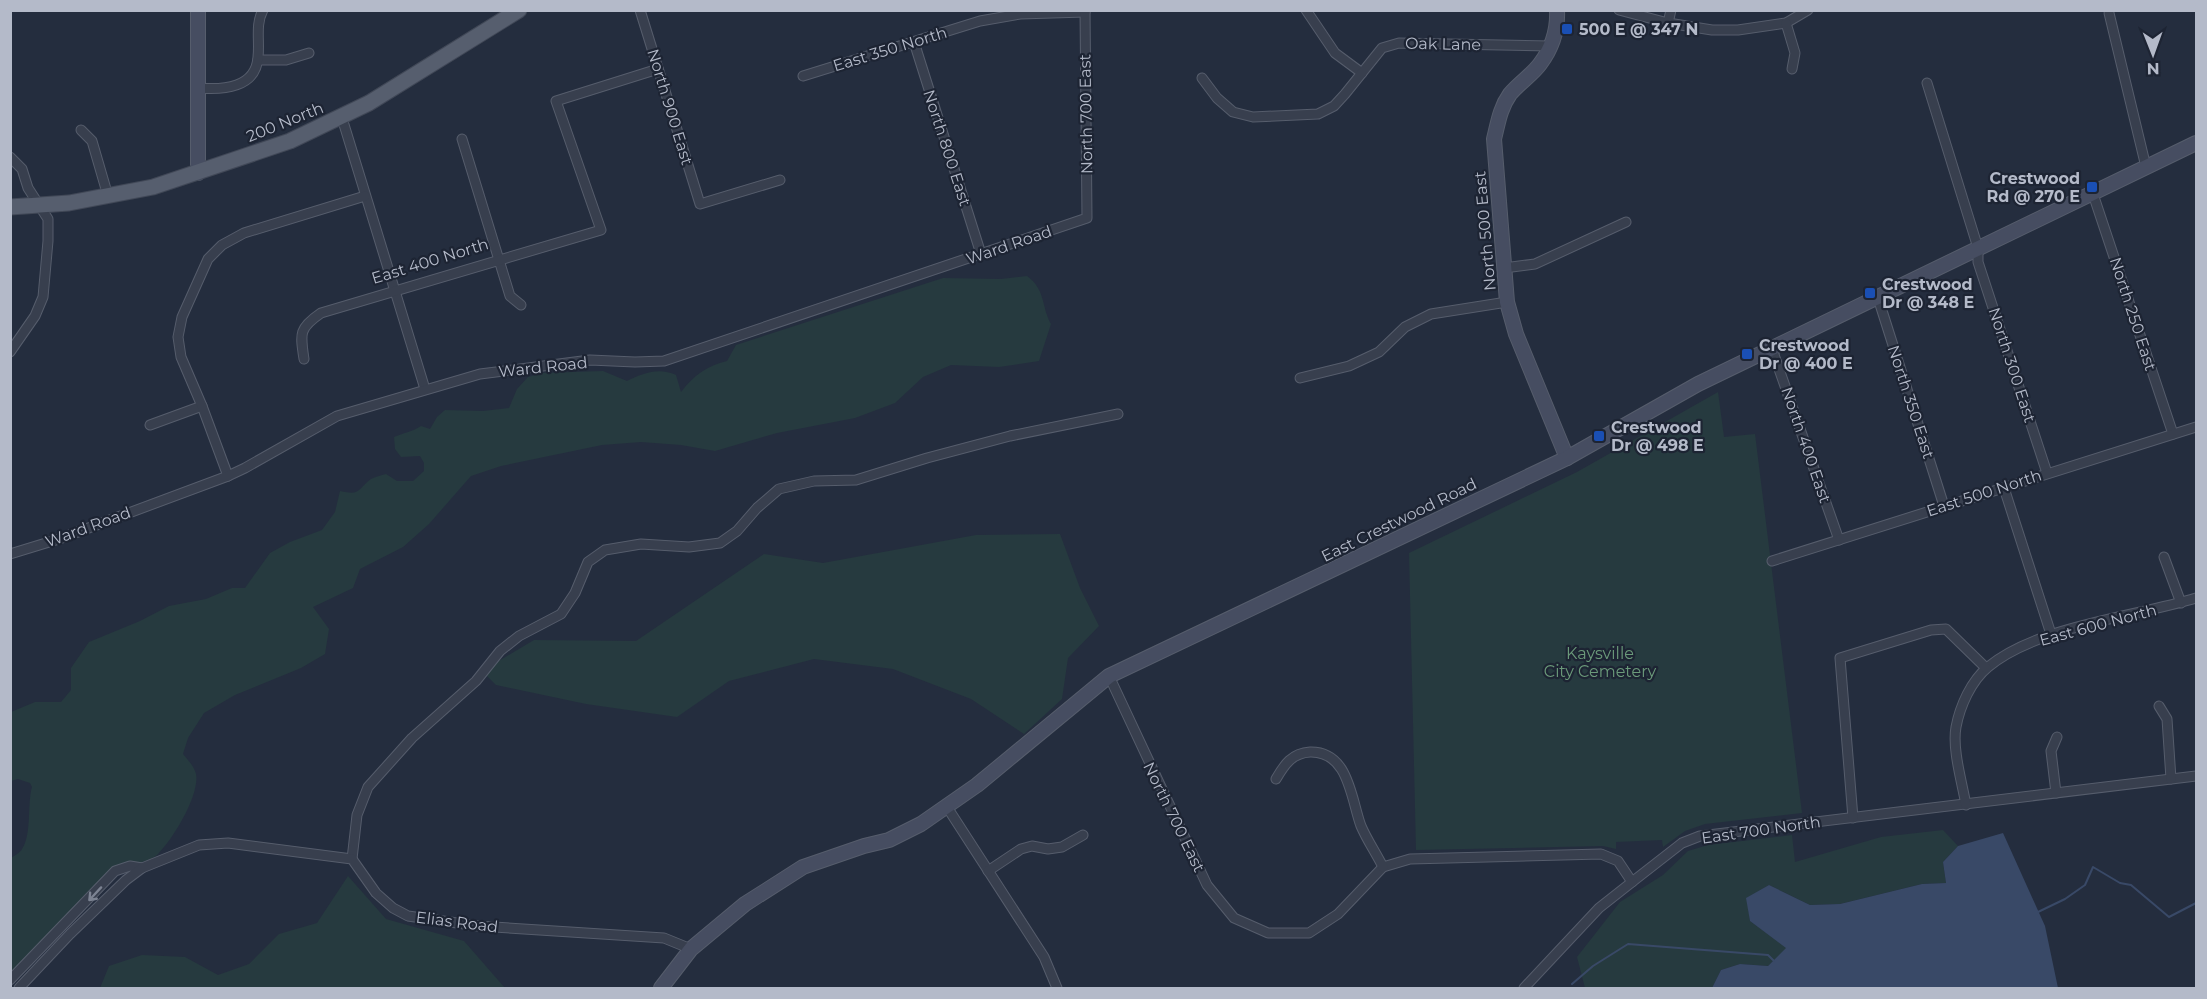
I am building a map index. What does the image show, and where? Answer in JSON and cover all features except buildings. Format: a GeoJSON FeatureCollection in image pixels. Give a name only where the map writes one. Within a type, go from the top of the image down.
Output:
{"type":"FeatureCollection","features":[{"type":"Feature","properties":{"kind":"main road","name":"200 North"},"geometry":{"type":"LineString","coordinates":[[39,206],[108,196],[165,184],[272,148],[342,118],[369,103],[503,15],[519,10]]}},
{"type":"Feature","properties":{"kind":"main road"},"geometry":{"type":"LineString","coordinates":[[10,207],[39,206]]}},
{"type":"Feature","properties":{"kind":"street"},"geometry":{"type":"LineString","coordinates":[[198,10],[198,173]]}},
{"type":"Feature","properties":{"kind":"street"},"geometry":{"type":"LineString","coordinates":[[199,88],[235,87],[254,71],[258,60],[258,22],[262,10]]}},
{"type":"Feature","properties":{"kind":"street","name":"North 900 East"},"geometry":{"type":"LineString","coordinates":[[640,10],[700,204],[780,180]]}},
{"type":"Feature","properties":{"kind":"street"},"geometry":{"type":"LineString","coordinates":[[1306,10],[1335,53],[1362,73]]}},
{"type":"Feature","properties":{"kind":"street","name":"North 500 East"},"geometry":{"type":"LineString","coordinates":[[1557,10],[1558,25],[1551,46],[1540,64],[1510,94],[1500,113],[1494,139],[1507,302],[1516,334],[1567,458]]}},
{"type":"Feature","properties":{"kind":"street"},"geometry":{"type":"LineString","coordinates":[[1618,10],[1668,23],[1712,30],[1738,30],[1786,22],[1808,10]]}},
{"type":"Feature","properties":{"kind":"street"},"geometry":{"type":"LineString","coordinates":[[1668,23],[1671,10]]}},
{"type":"Feature","properties":{"kind":"street","name":"East 350 North"},"geometry":{"type":"LineString","coordinates":[[803,76],[997,14],[1084,11]]}},
{"type":"Feature","properties":{"kind":"street","name":"North 700 East"},"geometry":{"type":"LineString","coordinates":[[1084,11],[1087,218]]}},
{"type":"Feature","properties":{"kind":"street"},"geometry":{"type":"LineString","coordinates":[[2109,13],[2146,167]]}},
{"type":"Feature","properties":{"kind":"street"},"geometry":{"type":"LineString","coordinates":[[1786,22],[1795,53],[1792,69]]}},
{"type":"Feature","properties":{"kind":"street","name":"North 800 East"},"geometry":{"type":"LineString","coordinates":[[914,42],[981,254]]}},
{"type":"Feature","properties":{"kind":"street","name":"Oak Lane"},"geometry":{"type":"LineString","coordinates":[[1202,78],[1217,98],[1233,112],[1253,117],[1318,114],[1334,106],[1382,48],[1399,43],[1551,46]]}},
{"type":"Feature","properties":{"kind":"street"},"geometry":{"type":"LineString","coordinates":[[258,60],[286,60],[309,53]]}},
{"type":"Feature","properties":{"kind":"street","name":"East 400 North"},"geometry":{"type":"LineString","coordinates":[[304,359],[301,338],[305,324],[321,313],[601,230],[556,101],[658,69]]}},
{"type":"Feature","properties":{"kind":"street","name":"North 300 East"},"geometry":{"type":"LineString","coordinates":[[1927,83],[1978,248],[1978,262],[2047,473]]}},
{"type":"Feature","properties":{"kind":"street"},"geometry":{"type":"LineString","coordinates":[[342,118],[425,389]]}},
{"type":"Feature","properties":{"kind":"street"},"geometry":{"type":"LineString","coordinates":[[81,130],[92,141],[108,196]]}},
{"type":"Feature","properties":{"kind":"street"},"geometry":{"type":"LineString","coordinates":[[462,139],[510,296],[521,305]]}},
{"type":"Feature","properties":{"kind":"street","name":"East Crestwood Road"},"geometry":{"type":"LineString","coordinates":[[661,988],[691,949],[745,904],[803,867],[854,849],[889,840],[921,824],[977,785],[1109,676],[1567,458],[1698,384],[2196,143]]}},
{"type":"Feature","properties":{"kind":"street"},"geometry":{"type":"LineString","coordinates":[[10,157],[22,169],[28,188],[48,219],[43,297],[35,316],[10,352]]}},
{"type":"Feature","properties":{"kind":"street","name":"North 250 East"},"geometry":{"type":"LineString","coordinates":[[2093,194],[2173,434]]}},
{"type":"Feature","properties":{"kind":"street"},"geometry":{"type":"LineString","coordinates":[[228,476],[181,357],[178,337],[182,316],[208,259],[222,245],[244,232],[365,196]]}},
{"type":"Feature","properties":{"kind":"street","name":"Ward Road"},"geometry":{"type":"LineString","coordinates":[[10,554],[59,539],[228,476],[337,416],[480,374],[590,360],[664,361],[1087,218]]}},
{"type":"Feature","properties":{"kind":"street"},"geometry":{"type":"LineString","coordinates":[[1504,268],[1535,264],[1626,222]]}},
{"type":"Feature","properties":{"kind":"street","name":"North 350 East"},"geometry":{"type":"LineString","coordinates":[[1878,298],[1944,506]]}},
{"type":"Feature","properties":{"kind":"street"},"geometry":{"type":"LineString","coordinates":[[1300,378],[1349,366],[1379,352],[1405,327],[1431,314],[1507,302]]}},
{"type":"Feature","properties":{"kind":"street","name":"North 400 East"},"geometry":{"type":"LineString","coordinates":[[1772,349],[1839,540]]}},
{"type":"Feature","properties":{"kind":"street"},"geometry":{"type":"LineString","coordinates":[[150,424],[202,406]]}},
{"type":"Feature","properties":{"kind":"street"},"geometry":{"type":"LineString","coordinates":[[19,988],[109,895],[142,868],[199,845],[228,843],[352,859],[357,814],[368,787],[412,738],[476,681],[500,651],[519,636],[561,614],[575,593],[588,562],[605,550],[641,544],[689,547],[720,543],[737,531],[757,508],[779,489],[814,481],[856,480],[1010,436],[1118,414]]}},
{"type":"Feature","properties":{"kind":"street","name":"East 500 North"},"geometry":{"type":"LineString","coordinates":[[1772,561],[2196,427]]}},
{"type":"Feature","properties":{"kind":"street"},"geometry":{"type":"LineString","coordinates":[[2004,488],[2051,634]]}},
{"type":"Feature","properties":{"kind":"street","name":"East 600 North"},"geometry":{"type":"LineString","coordinates":[[2164,557],[2181,603]]}},
{"type":"Feature","properties":{"kind":"street","name":"East 600 North"},"geometry":{"type":"LineString","coordinates":[[1986,668],[2005,655],[2051,634],[2196,598]]}},
{"type":"Feature","properties":{"kind":"street"},"geometry":{"type":"LineString","coordinates":[[1854,818],[1840,658],[1931,630],[1946,629],[1986,668],[1966,694],[1956,728],[1958,760],[1966,805]]}},
{"type":"Feature","properties":{"kind":"street","name":"North 700 East"},"geometry":{"type":"LineString","coordinates":[[1109,676],[1207,885],[1234,918],[1269,933],[1309,933],[1338,914],[1383,867]]}},
{"type":"Feature","properties":{"kind":"street"},"geometry":{"type":"LineString","coordinates":[[2159,706],[2167,719],[2171,779]]}},
{"type":"Feature","properties":{"kind":"street"},"geometry":{"type":"LineString","coordinates":[[2056,793],[2051,751],[2057,737]]}},
{"type":"Feature","properties":{"kind":"street"},"geometry":{"type":"LineString","coordinates":[[1276,779],[1285,765],[1297,754],[1312,752],[1328,756],[1339,765],[1347,779],[1362,826],[1383,867],[1410,859],[1601,854],[1618,861],[1632,882]]}},
{"type":"Feature","properties":{"kind":"street","name":"East 700 North"},"geometry":{"type":"LineString","coordinates":[[1524,988],[1599,908],[1682,843],[1700,836],[2196,776]]}},
{"type":"Feature","properties":{"kind":"street"},"geometry":{"type":"LineString","coordinates":[[948,807],[1044,957],[1057,988]]}},
{"type":"Feature","properties":{"kind":"street"},"geometry":{"type":"LineString","coordinates":[[988,871],[1021,849],[1032,846],[1048,849],[1062,847],[1083,835]]}},
{"type":"Feature","properties":{"kind":"street","name":"Elias Road"},"geometry":{"type":"LineString","coordinates":[[352,859],[376,893],[393,908],[408,916],[478,926],[664,938],[691,949]]}},
{"type":"Feature","properties":{"kind":"street"},"geometry":{"type":"LineString","coordinates":[[10,980],[115,871],[130,866],[142,868]]}},
{"type":"Feature","properties":{"kind":"green space"},"geometry":{"type":"Polygon","coordinates":[[[1027,276],[1040,293],[1051,324],[1039,361],[999,367],[951,365],[923,377],[895,403],[855,418],[777,433],[715,451],[681,445],[641,442],[602,445],[501,466],[471,476],[429,524],[403,547],[360,569],[353,588],[313,607],[329,629],[325,654],[301,668],[235,695],[204,713],[188,738],[183,754],[196,774],[194,793],[190,805],[171,838],[155,857],[127,865],[11,976],[11,858],[20,852],[25,843],[32,787],[30,783],[18,779],[11,781],[11,712],[35,702],[61,702],[71,690],[71,668],[89,642],[169,606],[206,599],[232,588],[245,588],[270,553],[290,542],[322,530],[335,512],[340,491],[356,492],[371,479],[386,474],[397,481],[413,481],[424,471],[424,463],[420,456],[401,457],[395,449],[394,437],[421,426],[430,429],[437,417],[445,410],[483,411],[509,408],[517,389],[528,377],[543,373],[603,371],[627,381],[645,373],[663,371],[676,375],[681,392],[701,372],[727,361],[736,345],[943,278],[1001,279],[1027,276]]]}},
{"type":"Feature","properties":{"kind":"green space","name":"Kaysville City Cemetery"},"geometry":{"type":"Polygon","coordinates":[[[1718,392],[1724,437],[1755,434],[1802,813],[1705,824],[1685,831],[1663,847],[1662,840],[1616,842],[1616,849],[1603,846],[1416,850],[1409,553],[1577,472],[1718,392]]]}},
{"type":"Feature","properties":{"kind":"green space"},"geometry":{"type":"Polygon","coordinates":[[[1060,534],[1080,588],[1099,626],[1068,658],[1062,699],[1024,734],[971,699],[893,669],[814,659],[729,681],[677,717],[586,704],[496,685],[482,671],[534,640],[636,641],[764,554],[823,563],[976,535],[1060,534]]]}},
{"type":"Feature","properties":{"kind":"green space"},"geometry":{"type":"Polygon","coordinates":[[[1943,830],[1958,846],[1943,862],[1946,883],[1922,884],[1840,904],[1810,905],[1769,885],[1747,898],[1750,921],[1787,948],[1768,966],[1740,964],[1721,970],[1712,988],[1585,988],[1577,957],[1620,902],[1663,875],[1688,851],[1708,845],[1792,835],[1795,862],[1881,837],[1943,830]]]}},
{"type":"Feature","properties":{"kind":"green space"},"geometry":{"type":"Polygon","coordinates":[[[348,876],[386,919],[464,941],[505,988],[100,988],[109,966],[142,955],[185,957],[218,975],[249,964],[279,934],[317,923],[348,876]]]}},
{"type":"Feature","properties":{"kind":"water"},"geometry":{"type":"Polygon","coordinates":[[[2003,833],[2045,926],[2058,988],[1712,988],[1721,970],[1740,964],[1768,966],[1786,948],[1750,921],[1746,898],[1769,885],[1810,905],[1840,904],[1922,884],[1946,883],[1943,862],[1958,846],[2003,833]]]}},
{"type":"Feature","properties":{"kind":"waterway"},"geometry":{"type":"LineString","coordinates":[[2038,912],[2065,899],[2085,885],[2093,867],[2120,883],[2131,885],[2169,917],[2196,903]]}},
{"type":"Feature","properties":{"kind":"waterway"},"geometry":{"type":"LineString","coordinates":[[1572,984],[1593,966],[1628,944],[1768,955],[1774,961]]}},
{"type":"Feature","properties":{"kind":"place","name":"500 E @ 347 N"},"geometry":{"type":"Point","coordinates":[1567,29]}},
{"type":"Feature","properties":{"kind":"place","name":"Crestwood Rd @ 270 E"},"geometry":{"type":"Point","coordinates":[2092,187]}},
{"type":"Feature","properties":{"kind":"place","name":"Crestwood Dr @ 348 E"},"geometry":{"type":"Point","coordinates":[1870,293]}},
{"type":"Feature","properties":{"kind":"place","name":"Crestwood Dr @ 400 E"},"geometry":{"type":"Point","coordinates":[1747,354]}},
{"type":"Feature","properties":{"kind":"place","name":"Crestwood Dr @ 498 E"},"geometry":{"type":"Point","coordinates":[1599,436]}}]}
